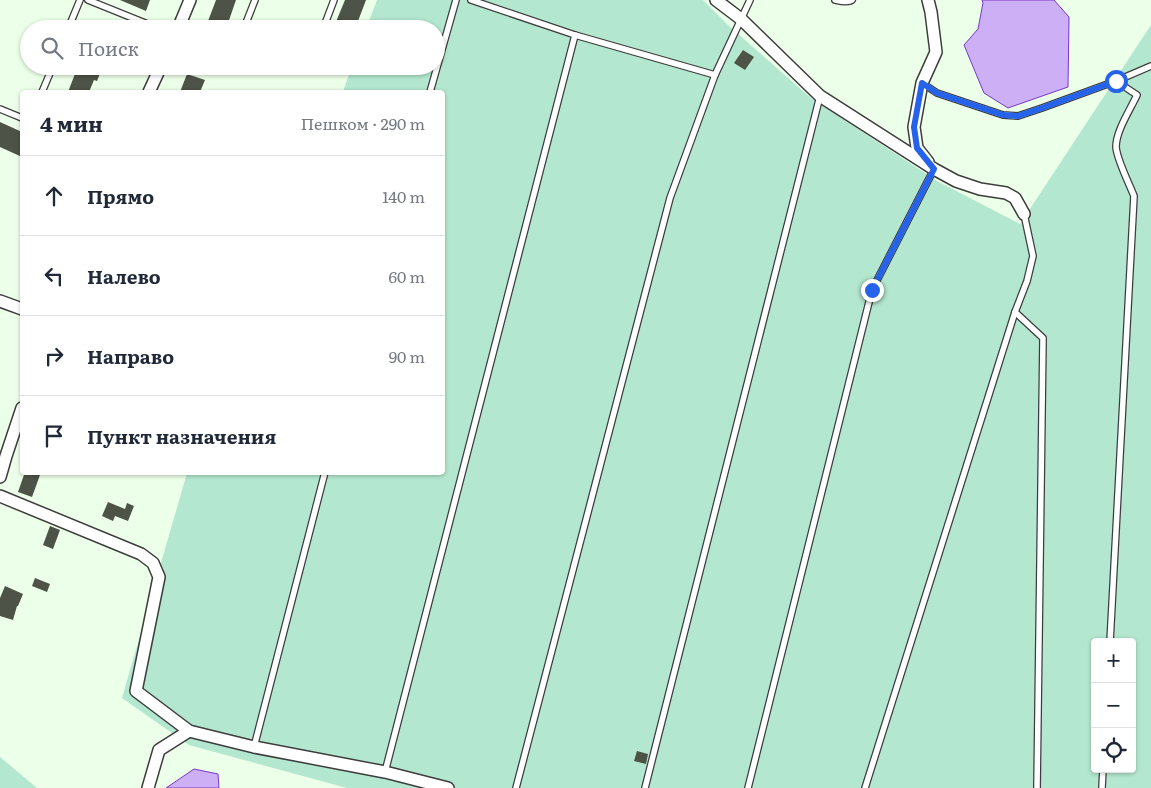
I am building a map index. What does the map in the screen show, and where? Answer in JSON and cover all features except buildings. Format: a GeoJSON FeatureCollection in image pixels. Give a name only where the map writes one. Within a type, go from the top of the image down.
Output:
{"type":"FeatureCollection","features":[{"type":"Feature","properties":{"kind":"street"},"geometry":{"type":"LineString","coordinates":[[182,20],[190,0]]}},
{"type":"Feature","properties":{"kind":"street"},"geometry":{"type":"LineString","coordinates":[[716,0],[741,19],[820,96],[956,181],[980,189],[1006,193],[1015,198],[1024,214]]}},
{"type":"Feature","properties":{"kind":"street"},"geometry":{"type":"LineString","coordinates":[[928,0],[936,52],[922,83],[914,127],[917,148],[934,169]]}},
{"type":"Feature","properties":{"kind":"street"},"geometry":{"type":"LineString","coordinates":[[150,90],[157,75]]}},
{"type":"Feature","properties":{"kind":"street"},"geometry":{"type":"LineString","coordinates":[[0,301],[20,308]]}},
{"type":"Feature","properties":{"kind":"street"},"geometry":{"type":"LineString","coordinates":[[0,477],[3,455],[20,415]]}},
{"type":"Feature","properties":{"kind":"street"},"geometry":{"type":"LineString","coordinates":[[0,496],[141,554],[153,563],[159,577],[136,691],[188,731],[254,747],[385,772],[448,788]]}},
{"type":"Feature","properties":{"kind":"street"},"geometry":{"type":"LineString","coordinates":[[148,788],[159,750],[188,731]]}},
{"type":"Feature","properties":{"kind":"lane"},"geometry":{"type":"LineString","coordinates":[[72,20],[80,0]]}},
{"type":"Feature","properties":{"kind":"lane"},"geometry":{"type":"LineString","coordinates":[[88,0],[138,20]]}},
{"type":"Feature","properties":{"kind":"lane"},"geometry":{"type":"LineString","coordinates":[[247,20],[255,0]]}},
{"type":"Feature","properties":{"kind":"lane"},"geometry":{"type":"LineString","coordinates":[[326,20],[334,0]]}},
{"type":"Feature","properties":{"kind":"lane"},"geometry":{"type":"LineString","coordinates":[[445,39],[456,0]]}},
{"type":"Feature","properties":{"kind":"lane"},"geometry":{"type":"LineString","coordinates":[[471,0],[575,35],[715,75]]}},
{"type":"Feature","properties":{"kind":"lane"},"geometry":{"type":"LineString","coordinates":[[516,788],[670,198],[715,75],[750,0]]}},
{"type":"Feature","properties":{"kind":"lane"},"geometry":{"type":"LineString","coordinates":[[835,0],[850,2],[852,0]]}},
{"type":"Feature","properties":{"kind":"lane"},"geometry":{"type":"LineString","coordinates":[[385,772],[575,35]]}},
{"type":"Feature","properties":{"kind":"lane"},"geometry":{"type":"LineString","coordinates":[[922,83],[937,93],[1003,115],[1018,116],[1116,81],[1151,66]]}},
{"type":"Feature","properties":{"kind":"lane"},"geometry":{"type":"LineString","coordinates":[[43,90],[49,75]]}},
{"type":"Feature","properties":{"kind":"lane"},"geometry":{"type":"LineString","coordinates":[[431,90],[435,75]]}},
{"type":"Feature","properties":{"kind":"lane"},"geometry":{"type":"LineString","coordinates":[[1110,638],[1134,196],[1116,147],[1119,131],[1137,95],[1116,81]]}},
{"type":"Feature","properties":{"kind":"lane"},"geometry":{"type":"LineString","coordinates":[[645,788],[820,96]]}},
{"type":"Feature","properties":{"kind":"lane"},"geometry":{"type":"LineString","coordinates":[[0,109],[20,117]]}},
{"type":"Feature","properties":{"kind":"lane"},"geometry":{"type":"LineString","coordinates":[[748,788],[872,290],[934,169]]}},
{"type":"Feature","properties":{"kind":"lane"},"geometry":{"type":"LineString","coordinates":[[864,788],[1033,256],[1024,214]]}},
{"type":"Feature","properties":{"kind":"lane"},"geometry":{"type":"LineString","coordinates":[[1015,312],[1043,338],[1037,788]]}},
{"type":"Feature","properties":{"kind":"lane"},"geometry":{"type":"LineString","coordinates":[[254,747],[324,475]]}},
{"type":"Feature","properties":{"kind":"lane"},"geometry":{"type":"LineString","coordinates":[[1102,788],[1103,773]]}},
{"type":"Feature","properties":{"kind":"green space"},"geometry":{"type":"Polygon","coordinates":[[[377,0],[703,0],[728,25],[812,99],[937,181],[1020,224],[1151,25],[1151,788],[347,788],[189,745],[122,698],[186,475],[445,475],[445,90],[344,90],[349,75],[445,75],[445,20],[369,20],[377,0]]]}},
{"type":"Feature","properties":{"kind":"green space"},"geometry":{"type":"Polygon","coordinates":[[[0,757],[37,788],[0,788],[0,757]]]}},
{"type":"Feature","properties":{"kind":"shaded area"},"geometry":{"type":"Polygon","coordinates":[[[982,0],[1054,0],[1069,17],[1068,87],[1008,108],[984,93],[964,45],[978,29],[982,0]]]}},
{"type":"Feature","properties":{"kind":"shaded area"},"geometry":{"type":"Polygon","coordinates":[[[194,769],[218,774],[219,788],[166,788],[194,769]]]}},
{"type":"Feature","properties":{"kind":"route"},"geometry":{"type":"LineString","coordinates":[[872,290],[934,169],[917,148],[914,127],[922,83],[937,93],[1003,115],[1018,116],[1116,81]]}}]}
